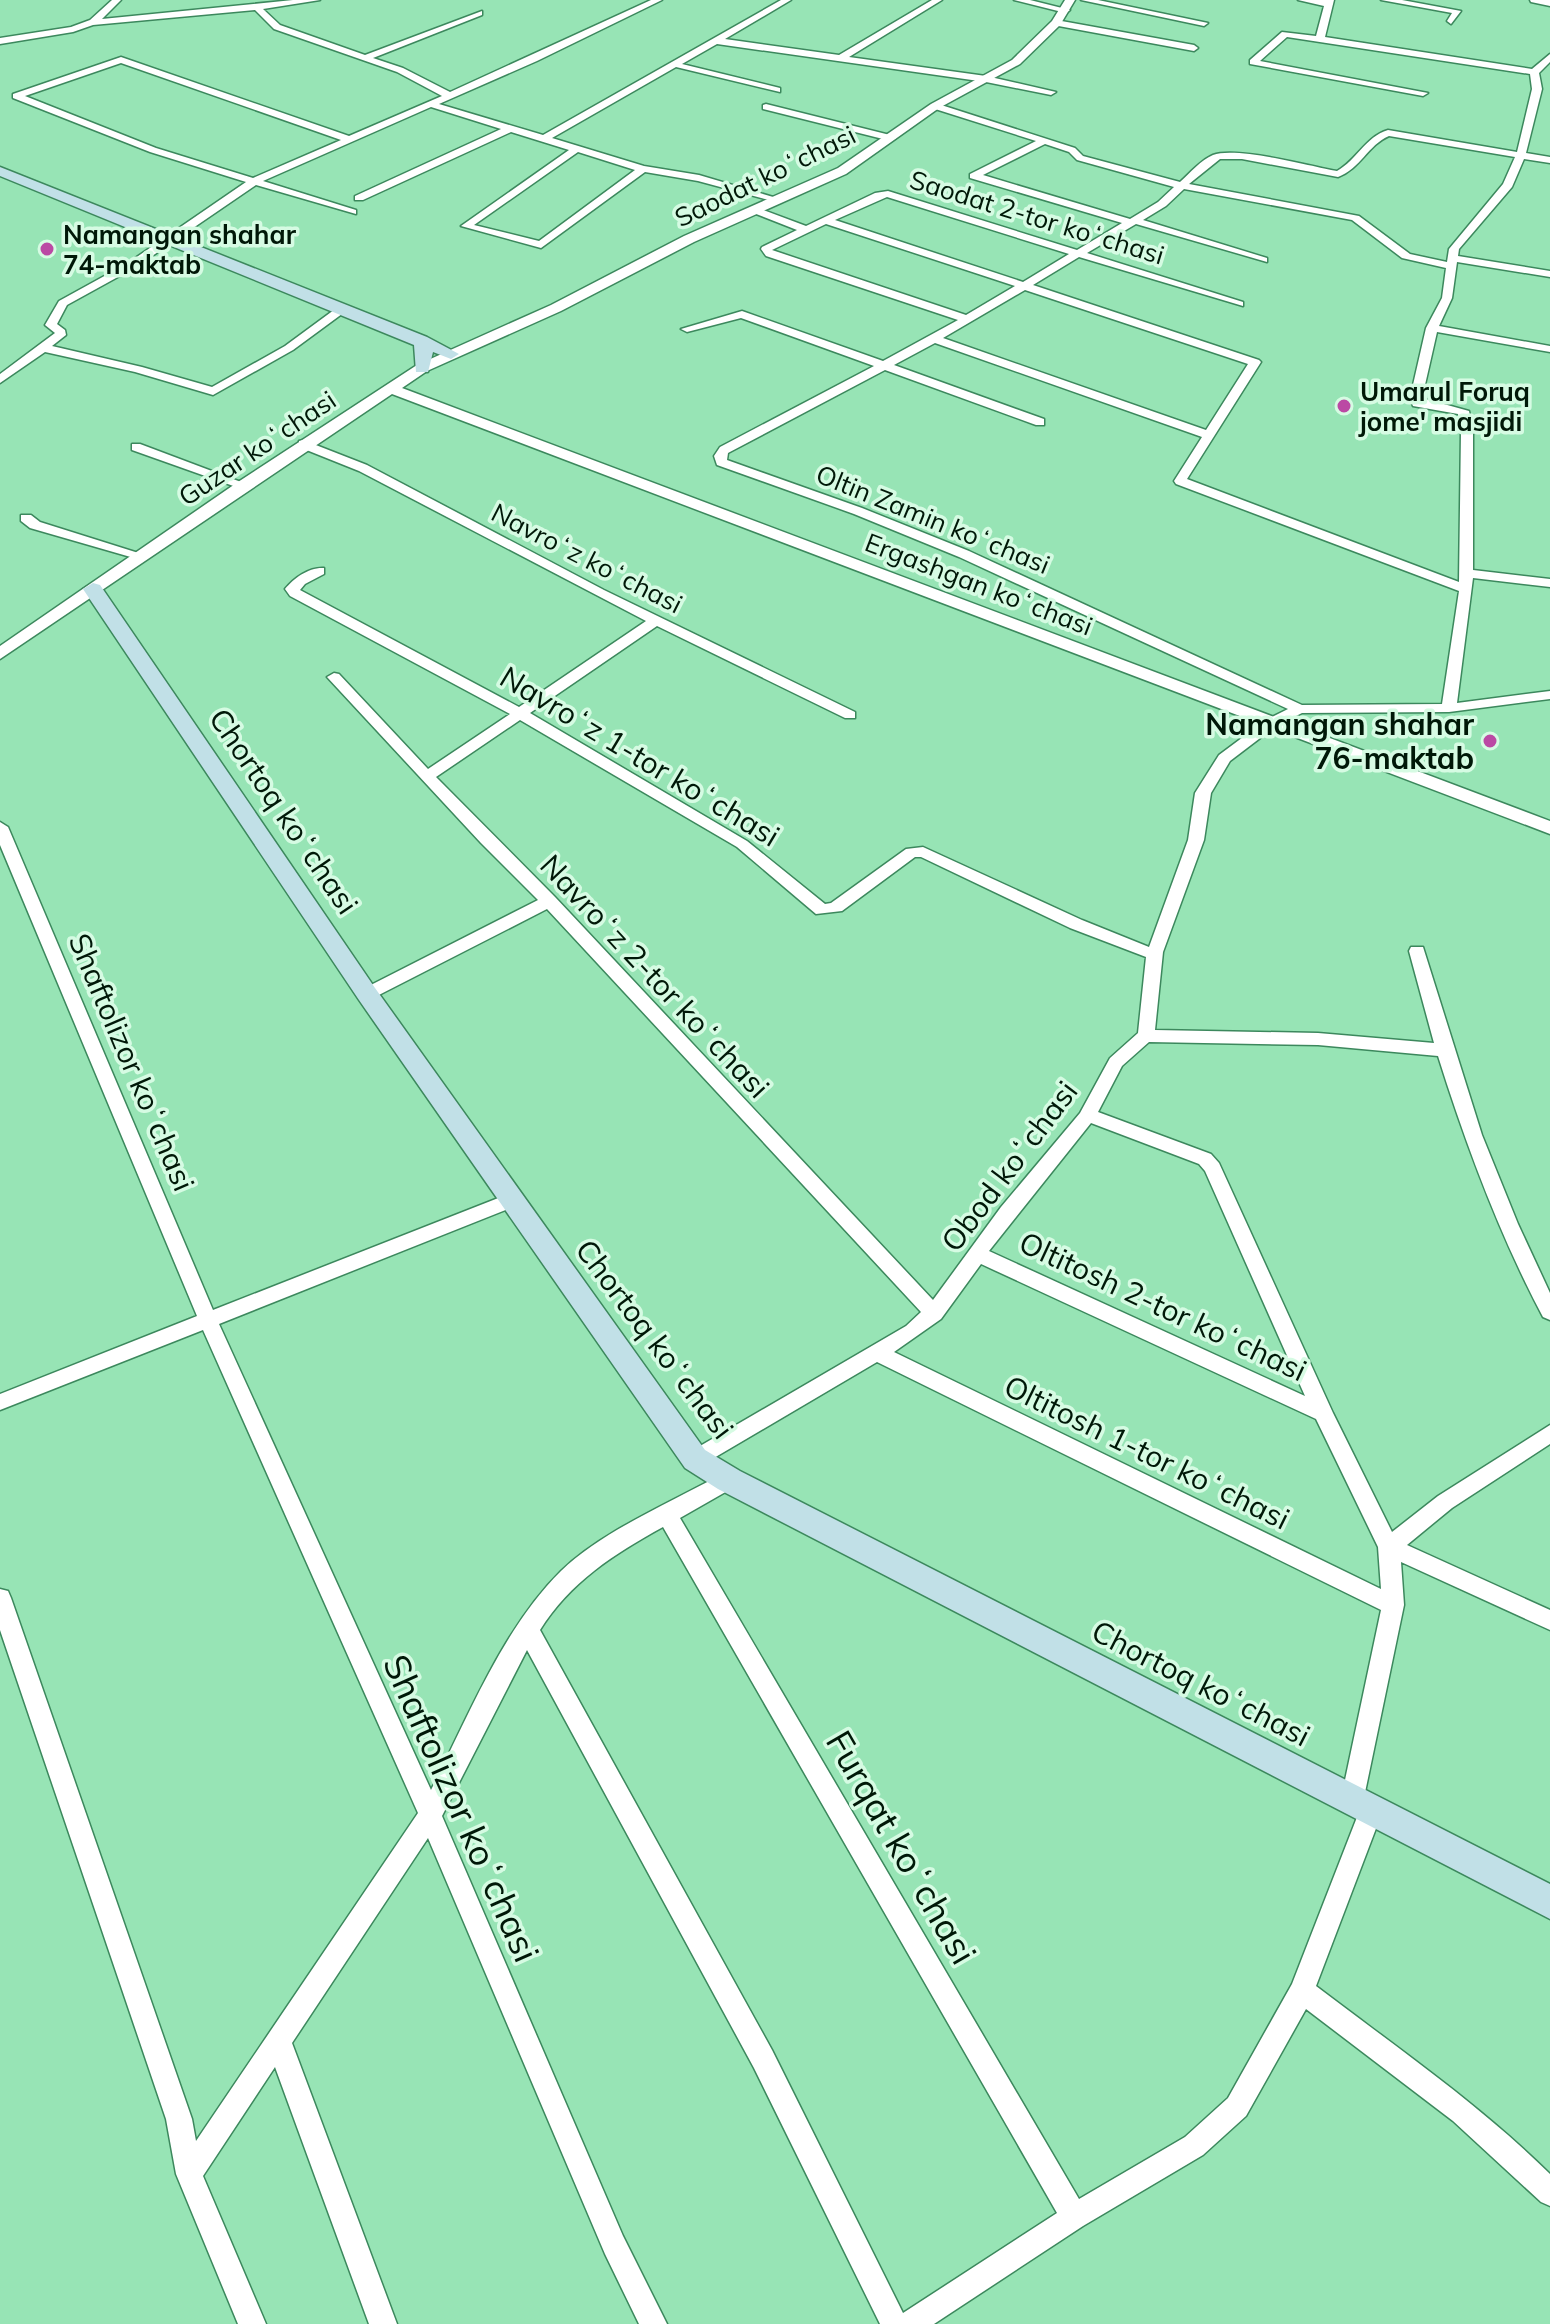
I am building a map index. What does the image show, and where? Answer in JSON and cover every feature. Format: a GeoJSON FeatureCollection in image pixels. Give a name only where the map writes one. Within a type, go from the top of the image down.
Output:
{"type":"FeatureCollection","features":[{"type":"Feature","properties":{"kind":"main road"},"geometry":{"type":"LineString","coordinates":[[0,171],[451,354]]}},
{"type":"Feature","properties":{"kind":"main road"},"geometry":{"type":"LineString","coordinates":[[421,340],[425,355],[422,368]]}},
{"type":"Feature","properties":{"kind":"main road","name":"Chortoq koʻchasi"},"geometry":{"type":"LineString","coordinates":[[93,589],[367,994],[695,1459],[729,1480],[1550,1902]]}},
{"type":"Feature","properties":{"kind":"street"},"geometry":{"type":"LineString","coordinates":[[92,22],[117,0]]}},
{"type":"Feature","properties":{"kind":"street"},"geometry":{"type":"LineString","coordinates":[[0,41],[73,29],[92,22],[316,0]]}},
{"type":"Feature","properties":{"kind":"street"},"geometry":{"type":"LineString","coordinates":[[0,380],[60,335],[61,332],[51,325],[59,306],[171,239],[255,181],[658,0]]}},
{"type":"Feature","properties":{"kind":"street"},"geometry":{"type":"LineString","coordinates":[[542,140],[787,0]]}},
{"type":"Feature","properties":{"kind":"street"},"geometry":{"type":"LineString","coordinates":[[839,59],[938,0]]}},
{"type":"Feature","properties":{"kind":"street"},"geometry":{"type":"LineString","coordinates":[[1018,0],[1068,5]]}},
{"type":"Feature","properties":{"kind":"street"},"geometry":{"type":"LineString","coordinates":[[1085,0],[1204,23]]}},
{"type":"Feature","properties":{"kind":"street"},"geometry":{"type":"LineString","coordinates":[[1302,0],[1330,2],[1320,39]]}},
{"type":"Feature","properties":{"kind":"street"},"geometry":{"type":"LineString","coordinates":[[1385,0],[1457,11],[1451,21]]}},
{"type":"Feature","properties":{"kind":"street"},"geometry":{"type":"LineString","coordinates":[[1445,9],[1452,0]]}},
{"type":"Feature","properties":{"kind":"street"},"geometry":{"type":"LineString","coordinates":[[1534,0],[1550,3]]}},
{"type":"Feature","properties":{"kind":"street","name":"Saodat koʻchasi"},"geometry":{"type":"LineString","coordinates":[[451,354],[556,308],[689,239],[842,171],[935,106],[1016,62],[1056,23],[1068,5]]}},
{"type":"Feature","properties":{"kind":"street"},"geometry":{"type":"LineString","coordinates":[[257,7],[277,27],[367,57],[450,96]]}},
{"type":"Feature","properties":{"kind":"street"},"geometry":{"type":"LineString","coordinates":[[367,57],[479,13]]}},
{"type":"Feature","properties":{"kind":"street"},"geometry":{"type":"LineString","coordinates":[[1056,23],[1194,48]]}},
{"type":"Feature","properties":{"kind":"street"},"geometry":{"type":"LineString","coordinates":[[1423,93],[1253,62],[1281,34],[1534,72]]}},
{"type":"Feature","properties":{"kind":"street"},"geometry":{"type":"LineString","coordinates":[[717,41],[986,79],[1051,92]]}},
{"type":"Feature","properties":{"kind":"street"},"geometry":{"type":"LineString","coordinates":[[1534,72],[1550,57]]}},
{"type":"Feature","properties":{"kind":"street"},"geometry":{"type":"LineString","coordinates":[[348,139],[121,60],[12,94],[153,150],[352,212]]}},
{"type":"Feature","properties":{"kind":"street"},"geometry":{"type":"LineString","coordinates":[[673,64],[777,90]]}},
{"type":"Feature","properties":{"kind":"street"},"geometry":{"type":"LineString","coordinates":[[1449,708],[1466,589],[1467,431],[1463,411],[1429,407],[1417,403],[1416,398],[1432,328],[1447,298],[1457,242],[1477,225],[1508,185],[1521,154],[1537,89],[1534,72]]}},
{"type":"Feature","properties":{"kind":"street"},"geometry":{"type":"LineString","coordinates":[[430,104],[575,150],[643,169],[699,178],[776,201]]}},
{"type":"Feature","properties":{"kind":"street"},"geometry":{"type":"LineString","coordinates":[[935,106],[1072,150],[1080,158],[1161,182],[1355,218],[1406,256],[1550,274]]}},
{"type":"Feature","properties":{"kind":"street"},"geometry":{"type":"LineString","coordinates":[[766,107],[891,138]]}},
{"type":"Feature","properties":{"kind":"street"},"geometry":{"type":"LineString","coordinates":[[359,198],[509,129]]}},
{"type":"Feature","properties":{"kind":"street"},"geometry":{"type":"LineString","coordinates":[[883,367],[1162,204],[1209,161],[1228,155],[1338,174],[1348,169],[1373,138],[1388,133],[1550,160]]}},
{"type":"Feature","properties":{"kind":"street"},"geometry":{"type":"LineString","coordinates":[[1044,141],[974,176],[1263,260]]}},
{"type":"Feature","properties":{"kind":"street"},"geometry":{"type":"LineString","coordinates":[[575,150],[466,226],[541,245],[643,169]]}},
{"type":"Feature","properties":{"kind":"street","name":"Saodat 2-tor koʻchasi"},"geometry":{"type":"LineString","coordinates":[[967,319],[766,250],[804,229],[888,194],[1239,304]]}},
{"type":"Feature","properties":{"kind":"street"},"geometry":{"type":"LineString","coordinates":[[755,210],[804,229]]}},
{"type":"Feature","properties":{"kind":"street"},"geometry":{"type":"LineString","coordinates":[[824,220],[1255,362],[1180,481],[1466,589]]}},
{"type":"Feature","properties":{"kind":"street"},"geometry":{"type":"LineString","coordinates":[[44,348],[213,391],[289,348],[342,309]]}},
{"type":"Feature","properties":{"kind":"street"},"geometry":{"type":"LineString","coordinates":[[687,329],[742,314],[1040,422]]}},
{"type":"Feature","properties":{"kind":"street"},"geometry":{"type":"LineString","coordinates":[[1432,328],[1550,349]]}},
{"type":"Feature","properties":{"kind":"street"},"geometry":{"type":"LineString","coordinates":[[934,339],[1208,435]]}},
{"type":"Feature","properties":{"kind":"street","name":"Guzar koʻchasi"},"geometry":{"type":"LineString","coordinates":[[0,654],[303,444],[422,368],[451,354]]}},
{"type":"Feature","properties":{"kind":"street","name":"Oltin Zamin koʻchasi"},"geometry":{"type":"LineString","coordinates":[[883,367],[724,450],[721,462],[858,511],[964,554],[1300,709]]}},
{"type":"Feature","properties":{"kind":"street","name":"Ergashgan koʻchasi"},"geometry":{"type":"LineString","coordinates":[[390,388],[1550,828]]}},
{"type":"Feature","properties":{"kind":"street","name":"Navroʻz koʻchasi"},"geometry":{"type":"LineString","coordinates":[[303,444],[363,468],[585,586],[850,715]]}},
{"type":"Feature","properties":{"kind":"street"},"geometry":{"type":"LineString","coordinates":[[136,447],[243,485]]}},
{"type":"Feature","properties":{"kind":"street"},"geometry":{"type":"LineString","coordinates":[[26,518],[35,525],[141,556]]}},
{"type":"Feature","properties":{"kind":"street","name":"Navroʻz 1-tor koʻchasi"},"geometry":{"type":"LineString","coordinates":[[319,571],[300,581],[292,589],[295,593],[519,713],[742,844],[822,910],[836,907],[911,852],[917,851],[1076,924],[1142,952],[1155,952]]}},
{"type":"Feature","properties":{"kind":"street"},"geometry":{"type":"LineString","coordinates":[[1465,573],[1550,583]]}},
{"type":"Feature","properties":{"kind":"street"},"geometry":{"type":"LineString","coordinates":[[426,777],[657,620]]}},
{"type":"Feature","properties":{"kind":"street","name":"Navroʻz 2-tor koʻchasi"},"geometry":{"type":"LineString","coordinates":[[334,677],[426,777],[549,901],[934,1314]]}},
{"type":"Feature","properties":{"kind":"street"},"geometry":{"type":"LineString","coordinates":[[1442,1050],[1318,1039],[1146,1036],[1155,952],[1196,840],[1200,806],[1213,773],[1224,758],[1271,723],[1300,709],[1449,708],[1550,695]]}},
{"type":"Feature","properties":{"kind":"street","name":"Shaftolizor koʻchasi"},"geometry":{"type":"LineString","coordinates":[[0,827],[208,1320],[430,1815],[614,2245],[653,2324]]}},
{"type":"Feature","properties":{"kind":"street"},"geometry":{"type":"LineString","coordinates":[[367,994],[549,901]]}},
{"type":"Feature","properties":{"kind":"street"},"geometry":{"type":"LineString","coordinates":[[1417,951],[1442,1050],[1520,1254],[1550,1312]]}},
{"type":"Feature","properties":{"kind":"street","name":"Obod koʻchasi"},"geometry":{"type":"LineString","coordinates":[[695,1459],[913,1331],[934,1314],[1006,1213],[1088,1115],[1113,1064],[1130,1044],[1146,1036]]}},
{"type":"Feature","properties":{"kind":"street"},"geometry":{"type":"LineString","coordinates":[[910,2324],[1074,2217],[1194,2146],[1237,2107],[1302,1991],[1362,1804],[1393,1605],[1389,1547],[1323,1413],[1213,1168],[1205,1159],[1088,1115]]}},
{"type":"Feature","properties":{"kind":"street"},"geometry":{"type":"LineString","coordinates":[[0,1402],[512,1200]]}},
{"type":"Feature","properties":{"kind":"street","name":"Oltitosh 2-tor koʻchasi"},"geometry":{"type":"LineString","coordinates":[[978,1254],[1323,1413]]}},
{"type":"Feature","properties":{"kind":"street","name":"Oltitosh 1-tor koʻchasi"},"geometry":{"type":"LineString","coordinates":[[876,1352],[1393,1605]]}},
{"type":"Feature","properties":{"kind":"street"},"geometry":{"type":"LineString","coordinates":[[1389,1547],[1445,1502],[1550,1433]]}},
{"type":"Feature","properties":{"kind":"street"},"geometry":{"type":"LineString","coordinates":[[189,2174],[430,1815],[511,1656],[569,1577],[607,1548],[729,1480]]}},
{"type":"Feature","properties":{"kind":"street","name":"Furqat koʻchasi"},"geometry":{"type":"LineString","coordinates":[[666,1513],[1074,2217]]}},
{"type":"Feature","properties":{"kind":"street"},"geometry":{"type":"LineString","coordinates":[[1389,1547],[1550,1620]]}},
{"type":"Feature","properties":{"kind":"street"},"geometry":{"type":"LineString","coordinates":[[0,1598],[179,2119],[189,2174],[252,2324]]}},
{"type":"Feature","properties":{"kind":"street"},"geometry":{"type":"LineString","coordinates":[[528,1630],[763,2059],[894,2324]]}},
{"type":"Feature","properties":{"kind":"street"},"geometry":{"type":"LineString","coordinates":[[1302,1991],[1487,2134],[1550,2193]]}},
{"type":"Feature","properties":{"kind":"street"},"geometry":{"type":"LineString","coordinates":[[278,2040],[383,2324]]}},
{"type":"Feature","properties":{"kind":"place","name":"Namangan shahar 74-maktab"},"geometry":{"type":"Point","coordinates":[47,249]}},
{"type":"Feature","properties":{"kind":"place","name":"Umarul Foruq jome' masjidi"},"geometry":{"type":"Point","coordinates":[1344,406]}},
{"type":"Feature","properties":{"kind":"place","name":"Namangan shahar 76-maktab"},"geometry":{"type":"Point","coordinates":[1490,741]}}]}
